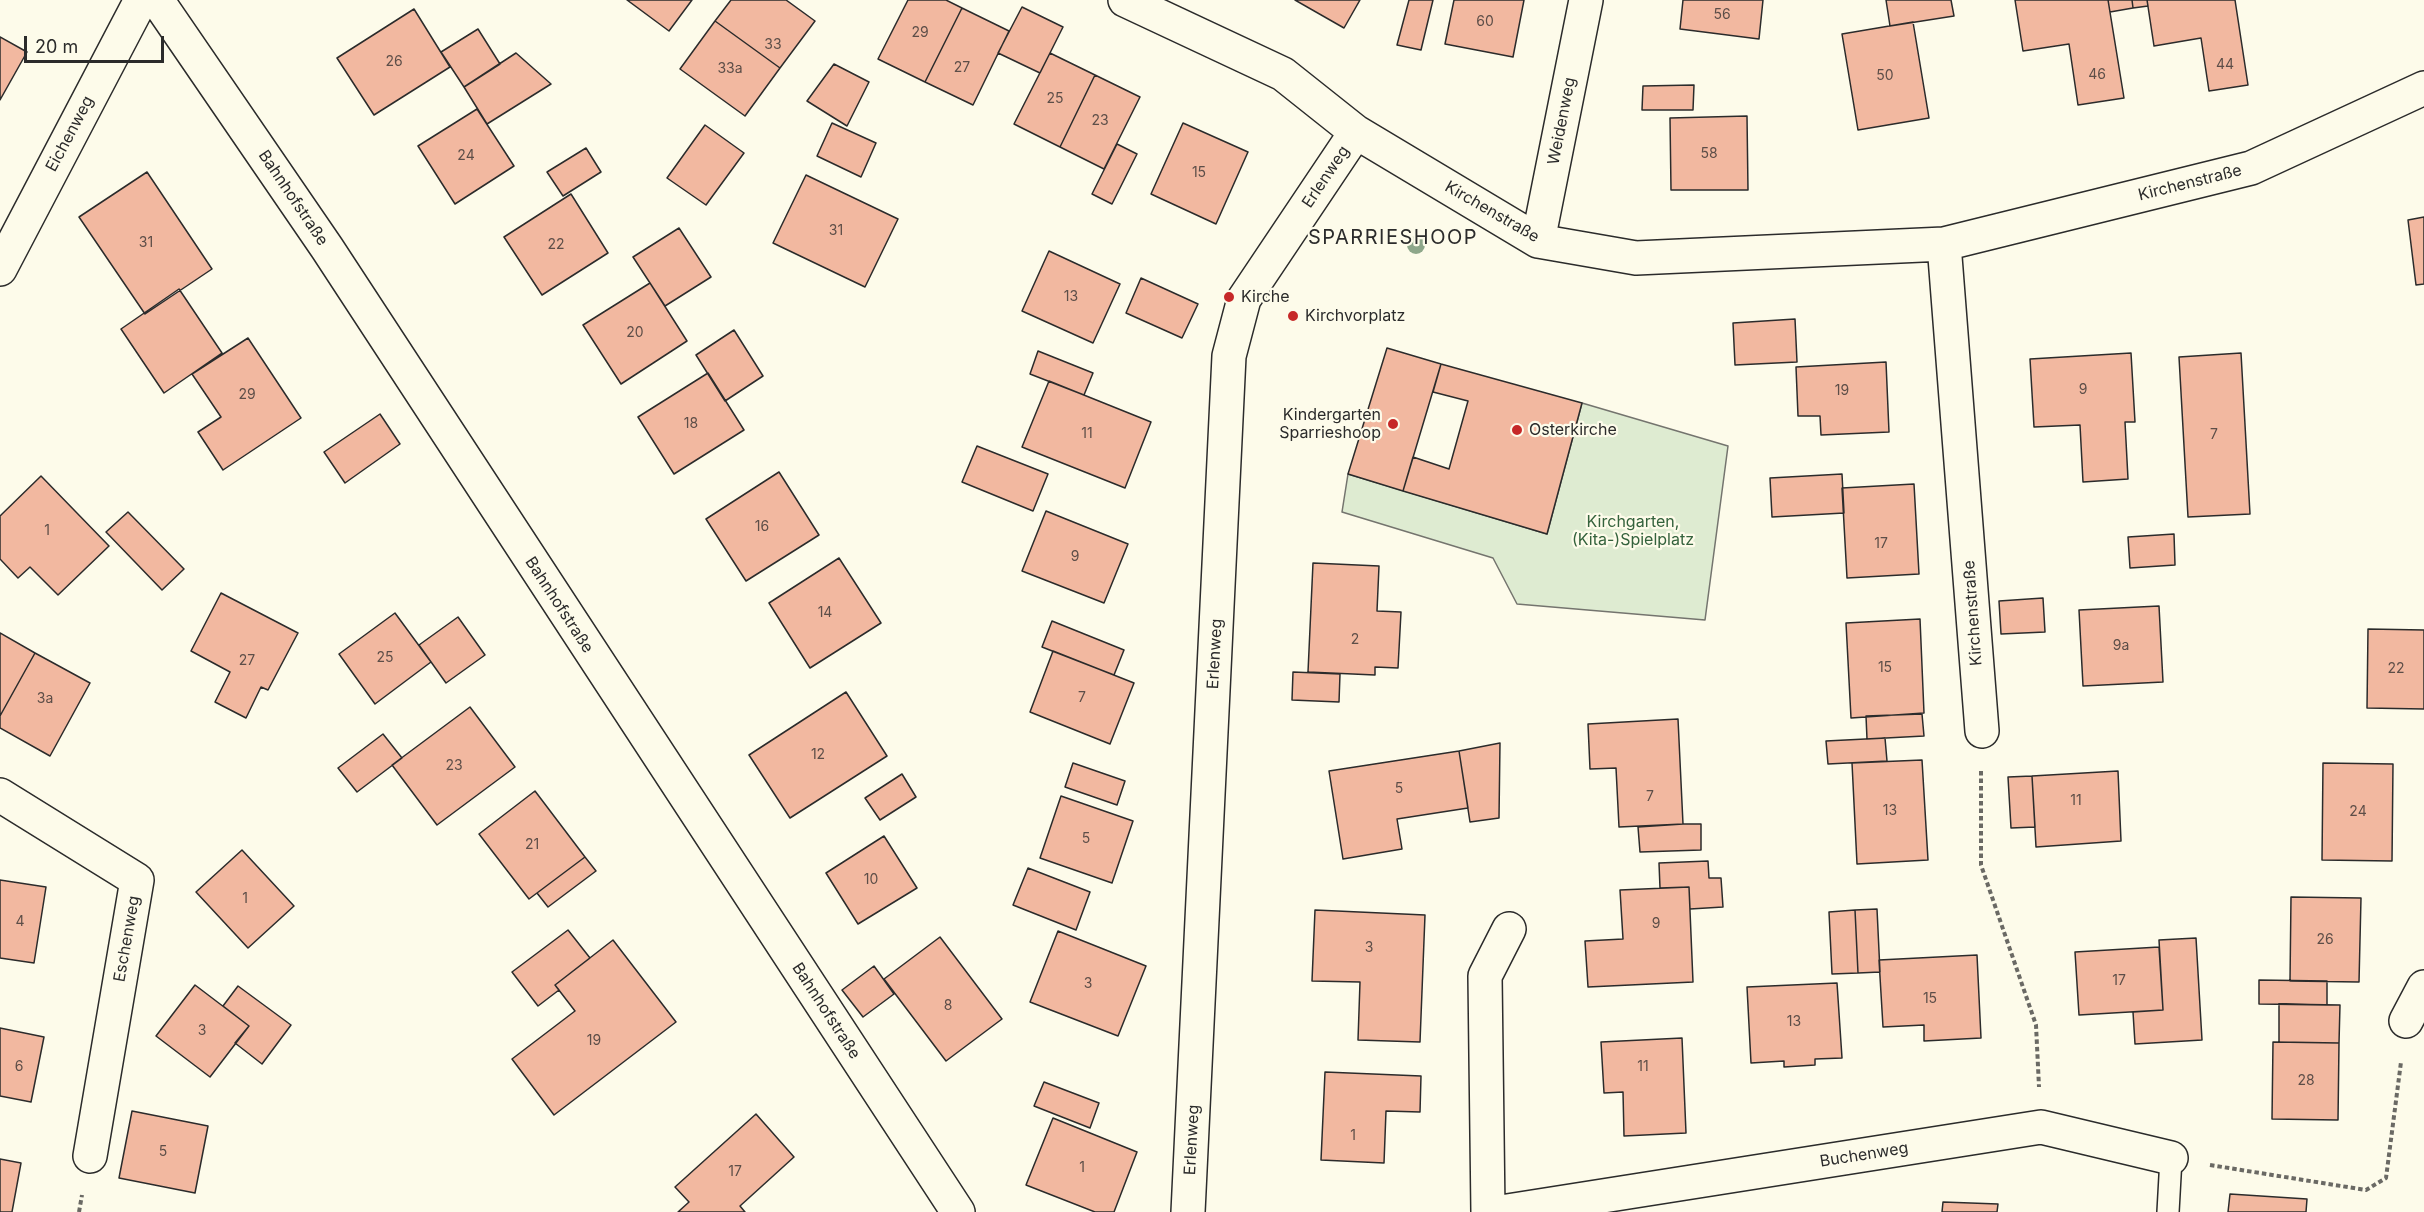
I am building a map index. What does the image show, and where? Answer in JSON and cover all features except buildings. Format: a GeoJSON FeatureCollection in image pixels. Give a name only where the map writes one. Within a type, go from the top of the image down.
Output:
{"type":"FeatureCollection","features":[{"type":"Feature","properties":{"kind":"street","name":"Eichenweg"},"geometry":{"type":"LineString","coordinates":[[0,269],[141,0]]}},
{"type":"Feature","properties":{"kind":"street","name":"Bahnhofstraße"},"geometry":{"type":"LineString","coordinates":[[157,0],[327,248],[958,1212]]}},
{"type":"Feature","properties":{"kind":"street","name":"Kirchenstraße"},"geometry":{"type":"LineString","coordinates":[[1125,0],[1283,74],[1356,132],[1538,241],[1636,258],[1944,244],[2251,168],[2424,88]]}},
{"type":"Feature","properties":{"kind":"street","name":"Weidenweg"},"geometry":{"type":"LineString","coordinates":[[1538,241],[1586,0]]}},
{"type":"Feature","properties":{"kind":"street","name":"Erlenweg"},"geometry":{"type":"LineString","coordinates":[[1188,1212],[1229,356],[1244,299],[1356,132]]}},
{"type":"Feature","properties":{"kind":"street","name":"Kirchenstraße"},"geometry":{"type":"LineString","coordinates":[[1944,244],[1982,731]]}},
{"type":"Feature","properties":{"kind":"street","name":"Eschenweg"},"geometry":{"type":"LineString","coordinates":[[0,795],[137,880],[90,1156]]}},
{"type":"Feature","properties":{"kind":"street"},"geometry":{"type":"LineString","coordinates":[[1488,1212],[1485,976],[1509,928]]}},
{"type":"Feature","properties":{"kind":"street"},"geometry":{"type":"LineString","coordinates":[[2406,1021],[2424,987]]}},
{"type":"Feature","properties":{"kind":"street","name":"Buchenweg"},"geometry":{"type":"LineString","coordinates":[[1501,1212],[2041,1127],[2171,1158]]}},
{"type":"Feature","properties":{"kind":"lane"},"geometry":{"type":"LineString","coordinates":[[2168,1212],[2171,1158]]}},
{"type":"Feature","properties":{"kind":"path"},"geometry":{"type":"LineString","coordinates":[[1982,731],[1981,865],[2036,1024],[2041,1127]]}},
{"type":"Feature","properties":{"kind":"path"},"geometry":{"type":"LineString","coordinates":[[2171,1158],[2366,1190],[2386,1178],[2406,1021]]}},
{"type":"Feature","properties":{"kind":"green space","name":"Kirchgarten, (Kita-)Spielplatz"},"geometry":{"type":"Polygon","coordinates":[[[1582,403],[1728,446],[1705,620],[1517,604],[1493,558],[1342,512],[1348,474],[1547,534],[1582,403]]]}},
{"type":"Feature","properties":{"kind":"place","name":"Kirche"},"geometry":{"type":"Point","coordinates":[1229,297]}},
{"type":"Feature","properties":{"kind":"place","name":"Kirchvorplatz"},"geometry":{"type":"Point","coordinates":[1293,316]}},
{"type":"Feature","properties":{"kind":"place","name":"Kindergarten Sparrieshoop"},"geometry":{"type":"Point","coordinates":[1393,424]}},
{"type":"Feature","properties":{"kind":"place","name":"Osterkirche"},"geometry":{"type":"Point","coordinates":[1517,430]}},
{"type":"Feature","properties":{"kind":"district","name":"SPARRIESHOOP"},"geometry":{"type":"Point","coordinates":[1393,238]}}]}
